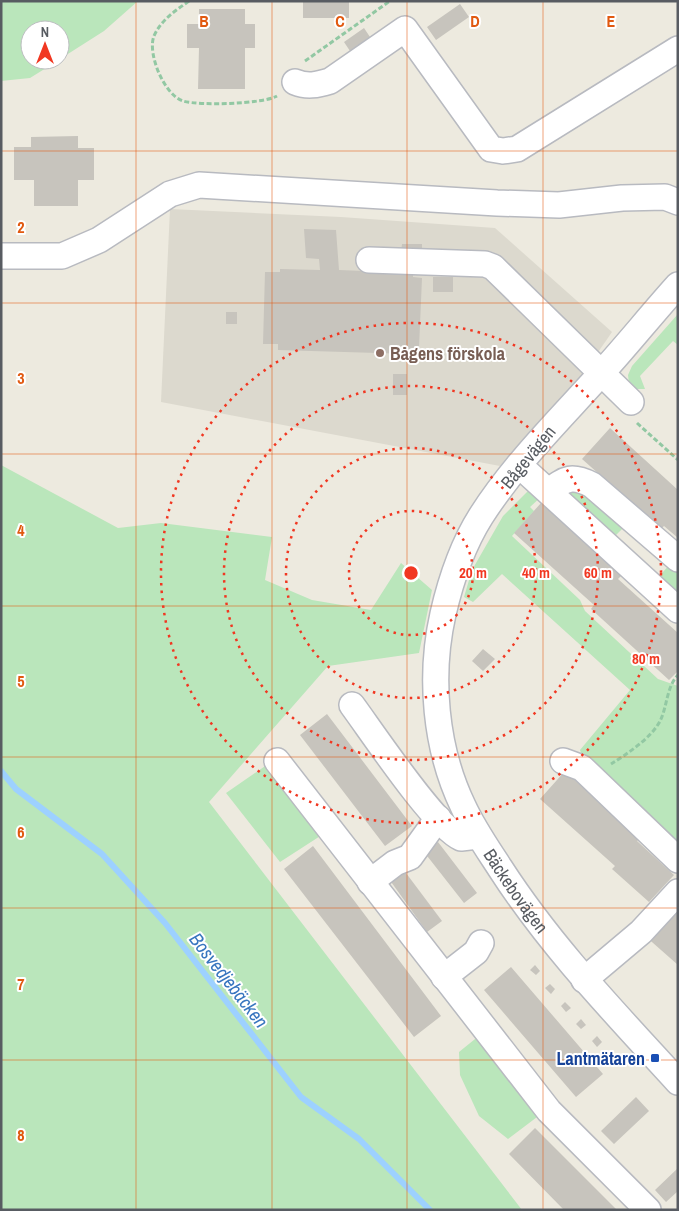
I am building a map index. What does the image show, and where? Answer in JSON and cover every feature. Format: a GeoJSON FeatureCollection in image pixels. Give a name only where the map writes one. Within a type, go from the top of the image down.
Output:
{"type":"FeatureCollection","features":[{"type":"Feature","properties":{"kind":"street"},"geometry":{"type":"LineString","coordinates":[[295,82],[303,86],[316,86],[330,81],[405,29],[491,149],[503,151],[517,149],[678,50]]}},
{"type":"Feature","properties":{"kind":"street"},"geometry":{"type":"LineString","coordinates":[[1,256],[62,256],[99,240],[170,194],[199,186],[497,203],[559,205],[622,198],[665,197],[678,202]]}},
{"type":"Feature","properties":{"kind":"street"},"geometry":{"type":"LineString","coordinates":[[369,260],[485,264],[493,267],[601,373],[633,412]]}},
{"type":"Feature","properties":{"kind":"street","name":"Bågevägen"},"geometry":{"type":"LineString","coordinates":[[436,660],[438,633],[446,600],[461,553],[482,515],[519,465],[678,285]]}},
{"type":"Feature","properties":{"kind":"street"},"geometry":{"type":"LineString","coordinates":[[519,465],[678,610]]}},
{"type":"Feature","properties":{"kind":"street"},"geometry":{"type":"LineString","coordinates":[[548,491],[564,480],[579,478],[592,486],[678,559]]}},
{"type":"Feature","properties":{"kind":"street","name":"Bäckebovägen"},"geometry":{"type":"LineString","coordinates":[[436,660],[436,691],[445,753],[462,805],[478,836],[525,907],[584,980],[678,1082]]}},
{"type":"Feature","properties":{"kind":"street"},"geometry":{"type":"LineString","coordinates":[[352,705],[438,818],[454,835],[461,838],[478,836]]}},
{"type":"Feature","properties":{"kind":"street"},"geometry":{"type":"LineString","coordinates":[[277,761],[549,1110],[648,1210]]}},
{"type":"Feature","properties":{"kind":"street"},"geometry":{"type":"LineString","coordinates":[[563,761],[582,768],[678,860]]}},
{"type":"Feature","properties":{"kind":"street"},"geometry":{"type":"LineString","coordinates":[[370,882],[395,864],[410,857],[438,818]]}},
{"type":"Feature","properties":{"kind":"street"},"geometry":{"type":"LineString","coordinates":[[584,980],[641,932],[676,898]]}},
{"type":"Feature","properties":{"kind":"street"},"geometry":{"type":"LineString","coordinates":[[444,977],[476,952],[481,943]]}},
{"type":"Feature","properties":{"kind":"path"},"geometry":{"type":"LineString","coordinates":[[189,1],[161,24],[153,38],[156,63],[162,81],[173,95],[182,101],[249,103],[270,100],[287,91],[295,82],[297,71],[305,60],[390,1]]}},
{"type":"Feature","properties":{"kind":"path"},"geometry":{"type":"LineString","coordinates":[[633,412],[678,460]]}},
{"type":"Feature","properties":{"kind":"path"},"geometry":{"type":"LineString","coordinates":[[596,781],[608,766],[634,749],[660,721],[667,698],[678,675]]}},
{"type":"Feature","properties":{"kind":"shaded area","name":"Bågens förskola"},"geometry":{"type":"Polygon","coordinates":[[[170,209],[341,217],[495,228],[612,332],[583,374],[500,466],[161,402],[170,209]]]}},
{"type":"Feature","properties":{"kind":"green space"},"geometry":{"type":"Polygon","coordinates":[[[1,1],[138,1],[104,31],[70,53],[70,20],[20,20],[20,70],[43,70],[30,78],[1,81],[1,1]]]}},
{"type":"Feature","properties":{"kind":"green space"},"geometry":{"type":"Polygon","coordinates":[[[678,314],[678,345],[673,341],[640,376],[645,389],[634,389],[629,384],[628,375],[632,366],[678,314]]]}},
{"type":"Feature","properties":{"kind":"green space"},"geometry":{"type":"Polygon","coordinates":[[[1,465],[118,528],[161,523],[272,537],[265,580],[312,600],[371,610],[401,563],[432,590],[419,653],[328,666],[209,802],[522,1210],[1,1210],[1,465]]]}},
{"type":"Feature","properties":{"kind":"green space"},"geometry":{"type":"Polygon","coordinates":[[[568,484],[575,485],[625,526],[612,539],[567,497],[568,484]]]}},
{"type":"Feature","properties":{"kind":"green space"},"geometry":{"type":"Polygon","coordinates":[[[539,490],[542,496],[530,507],[534,511],[512,536],[580,600],[585,611],[658,679],[678,686],[678,850],[583,758],[580,750],[630,690],[502,574],[473,602],[464,597],[472,570],[503,516],[528,491],[539,490]]]}},
{"type":"Feature","properties":{"kind":"green space"},"geometry":{"type":"Polygon","coordinates":[[[672,562],[678,567],[678,602],[654,582],[672,562]]]}},
{"type":"Feature","properties":{"kind":"green space"},"geometry":{"type":"Polygon","coordinates":[[[271,762],[328,831],[280,862],[226,793],[271,762]]]}},
{"type":"Feature","properties":{"kind":"green space"},"geometry":{"type":"Polygon","coordinates":[[[480,1035],[545,1111],[508,1139],[479,1116],[460,1075],[459,1052],[480,1035]]]}},
{"type":"Feature","properties":{"kind":"building"},"geometry":{"type":"Polygon","coordinates":[[[303,1],[349,1],[349,18],[303,18],[303,1]]]}},
{"type":"Feature","properties":{"kind":"building"},"geometry":{"type":"Polygon","coordinates":[[[460,4],[469,17],[436,40],[427,27],[460,4]]]}},
{"type":"Feature","properties":{"kind":"building"},"geometry":{"type":"Polygon","coordinates":[[[199,9],[245,9],[245,24],[255,24],[255,48],[245,48],[245,89],[198,89],[199,48],[187,48],[187,24],[199,24],[199,9]]]}},
{"type":"Feature","properties":{"kind":"building"},"geometry":{"type":"Polygon","coordinates":[[[364,28],[372,40],[352,54],[344,42],[364,28]]]}},
{"type":"Feature","properties":{"kind":"building"},"geometry":{"type":"Polygon","coordinates":[[[78,136],[78,148],[94,148],[94,180],[78,180],[78,206],[34,206],[34,180],[14,180],[14,147],[31,147],[31,137],[78,136]]]}},
{"type":"Feature","properties":{"kind":"building"},"geometry":{"type":"Polygon","coordinates":[[[304,229],[336,230],[339,270],[413,273],[413,277],[422,278],[419,348],[412,348],[411,354],[278,350],[278,344],[263,344],[265,272],[280,272],[280,269],[320,270],[319,259],[306,258],[304,229]]]}},
{"type":"Feature","properties":{"kind":"building"},"geometry":{"type":"Polygon","coordinates":[[[402,244],[422,244],[422,252],[401,252],[402,244]]]}},
{"type":"Feature","properties":{"kind":"building"},"geometry":{"type":"Polygon","coordinates":[[[433,277],[453,277],[453,292],[433,292],[433,277]]]}},
{"type":"Feature","properties":{"kind":"building"},"geometry":{"type":"Polygon","coordinates":[[[226,312],[237,312],[237,324],[226,324],[226,312]]]}},
{"type":"Feature","properties":{"kind":"building"},"geometry":{"type":"Polygon","coordinates":[[[393,374],[407,374],[407,395],[393,395],[393,374]]]}},
{"type":"Feature","properties":{"kind":"building"},"geometry":{"type":"Polygon","coordinates":[[[610,428],[678,490],[678,538],[664,526],[661,529],[582,459],[610,428]]]}},
{"type":"Feature","properties":{"kind":"building"},"geometry":{"type":"Polygon","coordinates":[[[541,503],[622,575],[618,579],[678,633],[678,671],[669,680],[591,609],[594,605],[514,533],[541,503]]]}},
{"type":"Feature","properties":{"kind":"building"},"geometry":{"type":"Polygon","coordinates":[[[483,649],[495,659],[483,671],[472,661],[483,649]]]}},
{"type":"Feature","properties":{"kind":"building"},"geometry":{"type":"Polygon","coordinates":[[[327,714],[412,826],[385,846],[300,735],[327,714]]]}},
{"type":"Feature","properties":{"kind":"building"},"geometry":{"type":"Polygon","coordinates":[[[565,771],[640,838],[637,841],[674,875],[649,902],[612,869],[615,866],[540,799],[565,771]]]}},
{"type":"Feature","properties":{"kind":"building"},"geometry":{"type":"Polygon","coordinates":[[[438,842],[477,893],[464,903],[424,852],[438,842]]]}},
{"type":"Feature","properties":{"kind":"building"},"geometry":{"type":"Polygon","coordinates":[[[313,846],[441,1016],[414,1037],[284,869],[313,846]]]}},
{"type":"Feature","properties":{"kind":"building"},"geometry":{"type":"Polygon","coordinates":[[[403,869],[442,921],[427,932],[389,879],[403,869]]]}},
{"type":"Feature","properties":{"kind":"building"},"geometry":{"type":"Polygon","coordinates":[[[670,907],[678,914],[678,965],[644,935],[670,907]]]}},
{"type":"Feature","properties":{"kind":"building"},"geometry":{"type":"Polygon","coordinates":[[[535,965],[540,971],[536,975],[530,970],[535,965]]]}},
{"type":"Feature","properties":{"kind":"building"},"geometry":{"type":"Polygon","coordinates":[[[511,967],[603,1074],[576,1097],[484,990],[511,967]]]}},
{"type":"Feature","properties":{"kind":"building"},"geometry":{"type":"Polygon","coordinates":[[[550,984],[555,989],[551,994],[545,988],[550,984]]]}},
{"type":"Feature","properties":{"kind":"building"},"geometry":{"type":"Polygon","coordinates":[[[565,1002],[571,1008],[566,1012],[561,1006],[565,1002]]]}},
{"type":"Feature","properties":{"kind":"building"},"geometry":{"type":"Polygon","coordinates":[[[581,1019],[586,1025],[581,1029],[576,1024],[581,1019]]]}},
{"type":"Feature","properties":{"kind":"building"},"geometry":{"type":"Polygon","coordinates":[[[597,1036],[602,1042],[597,1047],[592,1041],[597,1036]]]}},
{"type":"Feature","properties":{"kind":"building"},"geometry":{"type":"Polygon","coordinates":[[[611,1054],[616,1060],[611,1065],[606,1059],[611,1054]]]}},
{"type":"Feature","properties":{"kind":"building"},"geometry":{"type":"Polygon","coordinates":[[[636,1097],[649,1111],[614,1144],[601,1131],[636,1097]]]}},
{"type":"Feature","properties":{"kind":"building"},"geometry":{"type":"Polygon","coordinates":[[[535,1128],[617,1210],[564,1210],[509,1154],[535,1128]]]}},
{"type":"Feature","properties":{"kind":"building"},"geometry":{"type":"Polygon","coordinates":[[[678,1168],[678,1191],[666,1202],[655,1190],[678,1168]]]}},
{"type":"Feature","properties":{"kind":"waterway","name":"Bosvedjebäcken"},"geometry":{"type":"LineString","coordinates":[[1,771],[16,789],[102,854],[165,923],[301,1097],[359,1139],[430,1210]]}},
{"type":"Feature","properties":{"kind":"place","name":"Bågens förskola"},"geometry":{"type":"Point","coordinates":[380,353]}},
{"type":"Feature","properties":{"kind":"place","name":"Lantmätaren"},"geometry":{"type":"Point","coordinates":[655,1058]}}]}
